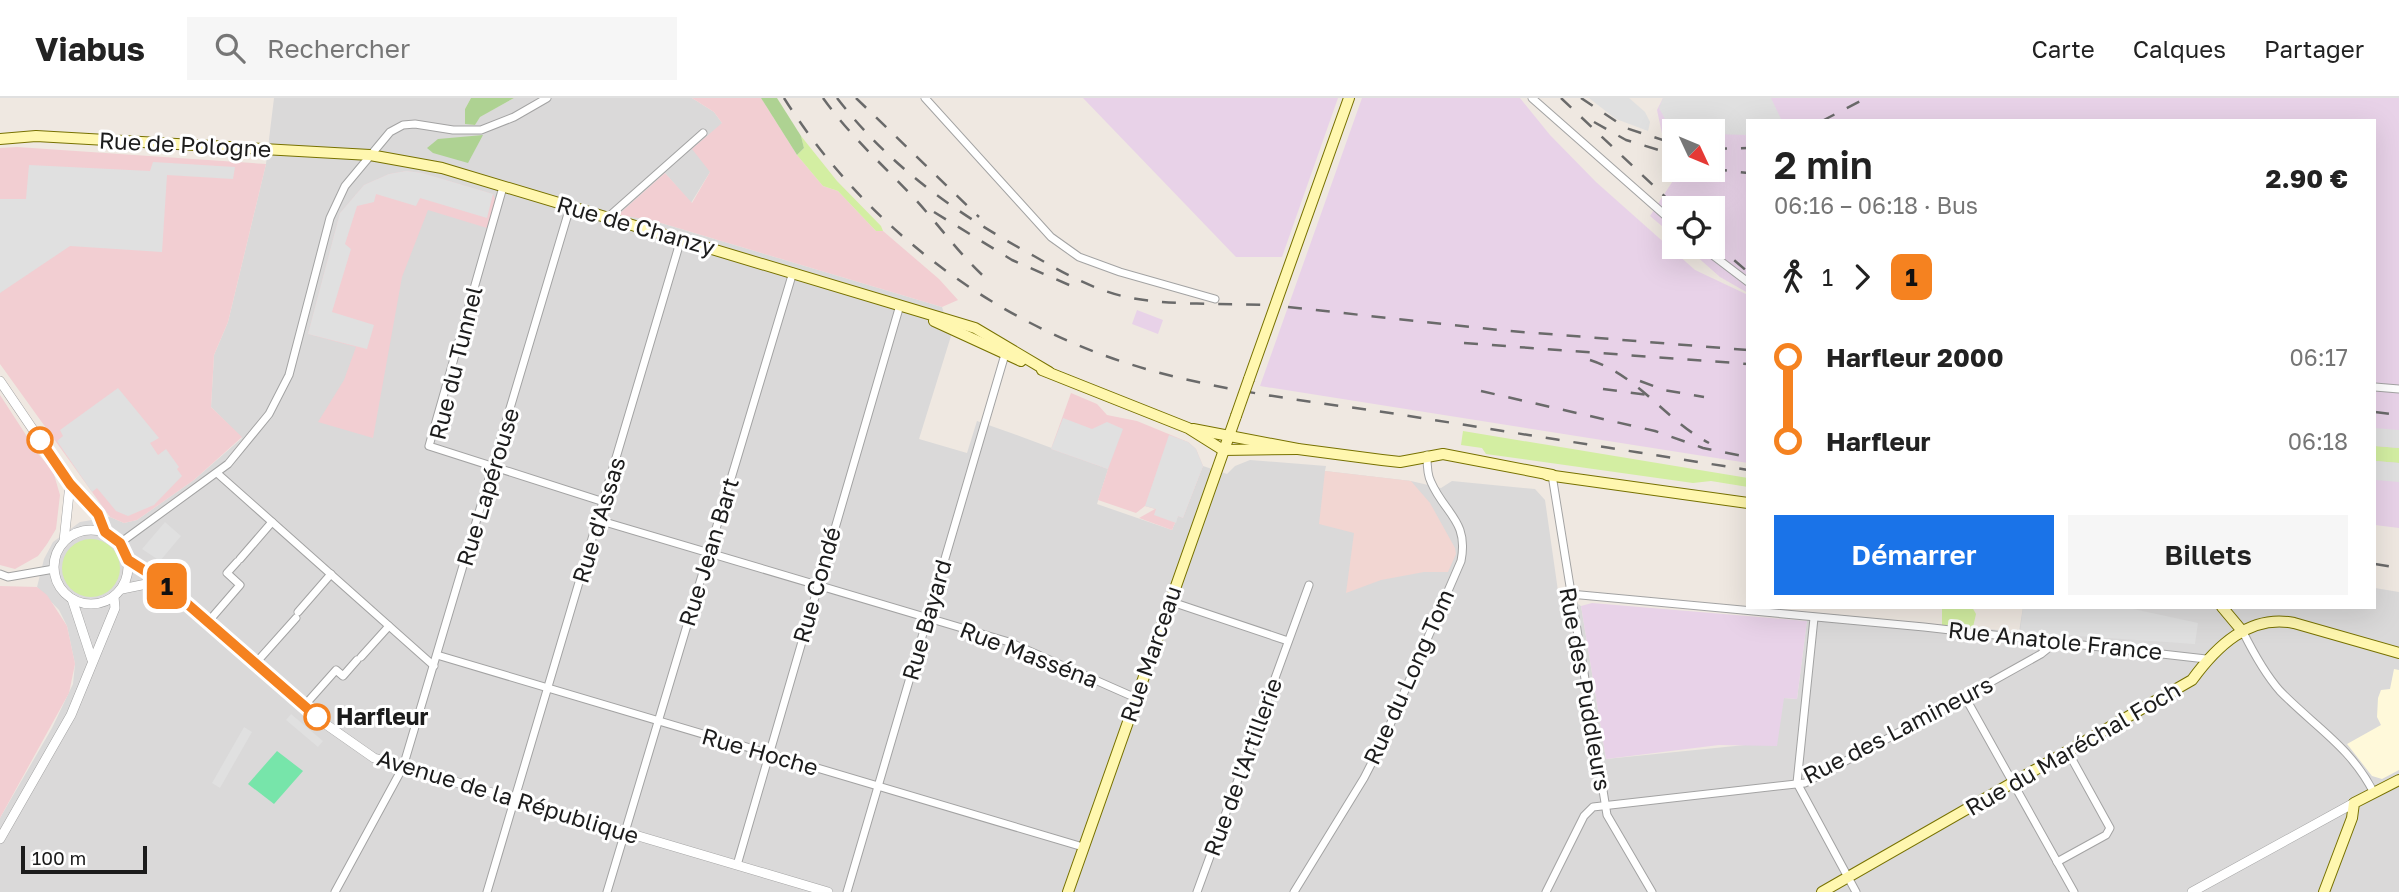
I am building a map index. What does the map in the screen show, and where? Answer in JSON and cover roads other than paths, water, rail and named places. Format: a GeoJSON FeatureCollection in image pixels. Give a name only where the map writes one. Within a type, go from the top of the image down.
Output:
{"type":"FeatureCollection","features":[{"type":"Feature","properties":{"kind":"main road","name":"Rue Marceau"},"geometry":{"type":"LineString","coordinates":[[1068,892],[1168,601],[1349,98]]}},
{"type":"Feature","properties":{"kind":"main road","name":"Rue de Pologne"},"geometry":{"type":"LineString","coordinates":[[0,139],[36,136],[370,155]]}},
{"type":"Feature","properties":{"kind":"main road","name":"Rue de Chanzy"},"geometry":{"type":"LineString","coordinates":[[370,155],[442,168],[900,305],[1049,372],[1188,429],[1223,450]]}},
{"type":"Feature","properties":{"kind":"main road","name":"Rue de Chanzy"},"geometry":{"type":"LineString","coordinates":[[1188,429],[1298,449]]}},
{"type":"Feature","properties":{"kind":"main road"},"geometry":{"type":"LineString","coordinates":[[1223,450],[1268,452],[1298,449],[1400,462],[1426,454],[1443,454],[1552,475],[1746,503]]}},
{"type":"Feature","properties":{"kind":"main road"},"geometry":{"type":"LineString","coordinates":[[2224,609],[2243,632]]}},
{"type":"Feature","properties":{"kind":"main road","name":"Rue du Maréchal Foch"},"geometry":{"type":"LineString","coordinates":[[1822,892],[2192,680],[2206,659],[2257,624],[2280,620],[2399,653]]}},
{"type":"Feature","properties":{"kind":"main road"},"geometry":{"type":"LineString","coordinates":[[2324,892],[2353,818],[2354,803],[2399,780]]}},
{"type":"Feature","properties":{"kind":"street"},"geometry":{"type":"LineString","coordinates":[[120,543],[217,472],[250,439],[269,414],[289,374],[330,218],[345,186],[390,132],[404,125],[481,130],[514,117],[547,98]]}},
{"type":"Feature","properties":{"kind":"street"},"geometry":{"type":"LineString","coordinates":[[925,98],[1051,237],[1079,257],[1120,272],[1215,299]]}},
{"type":"Feature","properties":{"kind":"street"},"geometry":{"type":"LineString","coordinates":[[1532,98],[1662,213]]}},
{"type":"Feature","properties":{"kind":"street"},"geometry":{"type":"LineString","coordinates":[[607,218],[703,133]]}},
{"type":"Feature","properties":{"kind":"street","name":"Rue du Tunnel"},"geometry":{"type":"LineString","coordinates":[[503,187],[429,446],[604,502]]}},
{"type":"Feature","properties":{"kind":"street","name":"Rue Lapérouse"},"geometry":{"type":"LineString","coordinates":[[335,892],[403,767],[570,208]]}},
{"type":"Feature","properties":{"kind":"street","name":"Rue d'Assas"},"geometry":{"type":"LineString","coordinates":[[487,892],[681,239]]}},
{"type":"Feature","properties":{"kind":"street"},"geometry":{"type":"LineString","coordinates":[[1718,259],[1746,280]]}},
{"type":"Feature","properties":{"kind":"street","name":"Rue Jean Bart"},"geometry":{"type":"LineString","coordinates":[[607,892],[793,272]]}},
{"type":"Feature","properties":{"kind":"street","name":"Rue Condé"},"geometry":{"type":"LineString","coordinates":[[737,865],[900,305]]}},
{"type":"Feature","properties":{"kind":"street","name":"Rue Bayard"},"geometry":{"type":"LineString","coordinates":[[847,892],[1006,351]]}},
{"type":"Feature","properties":{"kind":"street"},"geometry":{"type":"LineString","coordinates":[[0,381],[70,484],[98,514],[105,532],[120,543],[128,560],[122,589],[114,597],[93,604],[72,599],[62,591],[54,569],[58,550],[64,541],[70,484]]}},
{"type":"Feature","properties":{"kind":"street"},"geometry":{"type":"LineString","coordinates":[[2376,387],[2399,389]]}},
{"type":"Feature","properties":{"kind":"street","name":"Rue du Long Tom"},"geometry":{"type":"LineString","coordinates":[[1294,892],[1369,769],[1461,562],[1464,537],[1431,482],[1426,454]]}},
{"type":"Feature","properties":{"kind":"street"},"geometry":{"type":"LineString","coordinates":[[217,472],[434,666]]}},
{"type":"Feature","properties":{"kind":"street","name":"Rue des Puddleurs"},"geometry":{"type":"LineString","coordinates":[[1552,475],[1605,805],[1618,839],[1652,892]]}},
{"type":"Feature","properties":{"kind":"street","name":"Rue Masséna"},"geometry":{"type":"LineString","coordinates":[[598,520],[1009,642],[1136,698]]}},
{"type":"Feature","properties":{"kind":"street"},"geometry":{"type":"LineString","coordinates":[[208,622],[240,585],[227,573],[272,522]]}},
{"type":"Feature","properties":{"kind":"street"},"geometry":{"type":"LineString","coordinates":[[64,541],[83,531],[105,532]]}},
{"type":"Feature","properties":{"kind":"street","name":"Avenue de la République"},"geometry":{"type":"LineString","coordinates":[[128,560],[161,581],[357,749],[403,767],[828,892]]}},
{"type":"Feature","properties":{"kind":"street"},"geometry":{"type":"LineString","coordinates":[[0,574],[8,577],[54,569]]}},
{"type":"Feature","properties":{"kind":"street"},"geometry":{"type":"LineString","coordinates":[[256,664],[331,575]]}},
{"type":"Feature","properties":{"kind":"street"},"geometry":{"type":"LineString","coordinates":[[122,589],[161,581]]}},
{"type":"Feature","properties":{"kind":"street","name":"Rue de l'Artillerie"},"geometry":{"type":"LineString","coordinates":[[1197,892],[1309,585]]}},
{"type":"Feature","properties":{"kind":"street","name":"Rue Anatole France"},"geometry":{"type":"LineString","coordinates":[[1570,594],[2206,659]]}},
{"type":"Feature","properties":{"kind":"street"},"geometry":{"type":"LineString","coordinates":[[0,839],[71,715],[115,608],[114,597]]}},
{"type":"Feature","properties":{"kind":"street"},"geometry":{"type":"LineString","coordinates":[[72,599],[92,660]]}},
{"type":"Feature","properties":{"kind":"street"},"geometry":{"type":"LineString","coordinates":[[1168,601],[1287,641]]}},
{"type":"Feature","properties":{"kind":"street"},"geometry":{"type":"LineString","coordinates":[[1814,618],[1797,783],[1856,892]]}},
{"type":"Feature","properties":{"kind":"street"},"geometry":{"type":"LineString","coordinates":[[304,706],[336,670],[343,676],[389,626]]}},
{"type":"Feature","properties":{"kind":"street"},"geometry":{"type":"LineString","coordinates":[[2243,632],[2278,688],[2341,744],[2354,759],[2374,793]]}},
{"type":"Feature","properties":{"kind":"street","name":"Rue des Lamineurs"},"geometry":{"type":"LineString","coordinates":[[1605,805],[1812,780],[1965,696],[2056,642]]}},
{"type":"Feature","properties":{"kind":"street","name":"Rue Hoche"},"geometry":{"type":"LineString","coordinates":[[437,655],[1083,847]]}},
{"type":"Feature","properties":{"kind":"street"},"geometry":{"type":"LineString","coordinates":[[1965,696],[2074,892]]}},
{"type":"Feature","properties":{"kind":"street"},"geometry":{"type":"LineString","coordinates":[[2057,862],[2106,835],[2110,828],[2068,752]]}},
{"type":"Feature","properties":{"kind":"street"},"geometry":{"type":"LineString","coordinates":[[2192,892],[2354,803]]}},
{"type":"Feature","properties":{"kind":"street"},"geometry":{"type":"LineString","coordinates":[[1546,892],[1584,816],[1593,807],[1605,805]]}},
{"type":"Feature","properties":{"kind":"railway"},"geometry":{"type":"LineString","coordinates":[[784,98],[818,146],[856,191],[898,232],[943,269],[992,301],[1043,329],[1097,353],[1183,379],[1244,391],[1746,470]]}},
{"type":"Feature","properties":{"kind":"railway"},"geometry":{"type":"LineString","coordinates":[[823,98],[855,138],[990,282]]}},
{"type":"Feature","properties":{"kind":"railway"},"geometry":{"type":"LineString","coordinates":[[837,98],[880,146],[927,188],[978,223],[1076,279],[1110,293],[1138,299],[1174,303],[1265,305]]}},
{"type":"Feature","properties":{"kind":"railway"},"geometry":{"type":"LineString","coordinates":[[856,98],[979,217]]}},
{"type":"Feature","properties":{"kind":"railway"},"geometry":{"type":"LineString","coordinates":[[1561,98],[1664,196]]}},
{"type":"Feature","properties":{"kind":"railway"},"geometry":{"type":"LineString","coordinates":[[1581,98],[1626,128],[1662,140]]}},
{"type":"Feature","properties":{"kind":"railway"},"geometry":{"type":"LineString","coordinates":[[1826,119],[1866,98]]}},
{"type":"Feature","properties":{"kind":"railway"},"geometry":{"type":"LineString","coordinates":[[1594,122],[1626,140],[1662,151]]}},
{"type":"Feature","properties":{"kind":"railway"},"geometry":{"type":"LineString","coordinates":[[1726,149],[1746,148]]}},
{"type":"Feature","properties":{"kind":"railway"},"geometry":{"type":"LineString","coordinates":[[1726,170],[1746,173]]}},
{"type":"Feature","properties":{"kind":"railway"},"geometry":{"type":"LineString","coordinates":[[934,212],[1012,260],[1076,288]]}},
{"type":"Feature","properties":{"kind":"railway"},"geometry":{"type":"LineString","coordinates":[[1725,252],[1746,270]]}},
{"type":"Feature","properties":{"kind":"railway"},"geometry":{"type":"LineString","coordinates":[[1288,307],[1498,330],[1746,350]]}},
{"type":"Feature","properties":{"kind":"railway"},"geometry":{"type":"LineString","coordinates":[[1464,343],[1746,364]]}},
{"type":"Feature","properties":{"kind":"railway"},"geometry":{"type":"LineString","coordinates":[[1590,360],[1623,376],[1679,423],[1709,443]]}},
{"type":"Feature","properties":{"kind":"railway"},"geometry":{"type":"LineString","coordinates":[[1640,381],[1664,390],[1704,397]]}},
{"type":"Feature","properties":{"kind":"railway"},"geometry":{"type":"LineString","coordinates":[[1603,389],[1648,395]]}},
{"type":"Feature","properties":{"kind":"railway"},"geometry":{"type":"LineString","coordinates":[[1481,391],[1655,431],[1703,448],[1746,457]]}},
{"type":"Feature","properties":{"kind":"railway"},"geometry":{"type":"LineString","coordinates":[[2376,412],[2399,415]]}},
{"type":"Feature","properties":{"kind":"railway"},"geometry":{"type":"LineString","coordinates":[[2376,564],[2399,568]]}},
{"type":"Feature","properties":{"kind":"place","name":"Harfleur"},"geometry":{"type":"Point","coordinates":[317,717]}}]}
